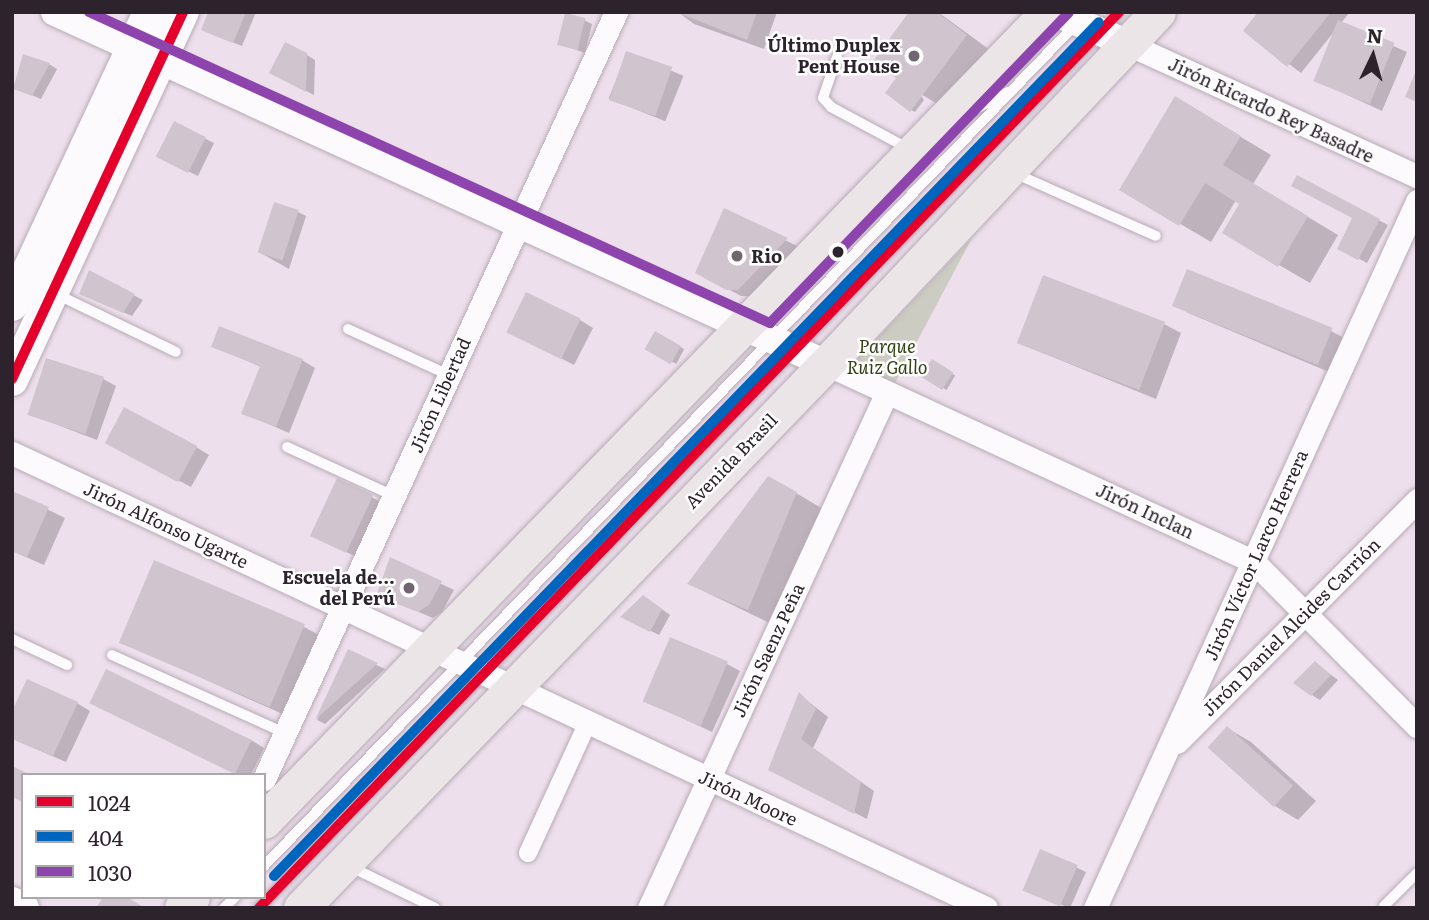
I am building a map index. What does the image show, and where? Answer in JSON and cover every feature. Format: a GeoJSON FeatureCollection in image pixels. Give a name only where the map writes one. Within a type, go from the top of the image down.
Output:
{"type":"FeatureCollection","features":[{"type":"Feature","properties":{"kind":"main road"},"geometry":{"type":"LineString","coordinates":[[12,305],[149,12]]}},
{"type":"Feature","properties":{"kind":"main road"},"geometry":{"type":"LineString","coordinates":[[12,380],[183,12]]}},
{"type":"Feature","properties":{"kind":"main road","name":"Avenida Brasil"},"geometry":{"type":"LineString","coordinates":[[266,819],[445,657],[770,339],[922,141],[1087,21],[1158,12]]}},
{"type":"Feature","properties":{"kind":"main road","name":"Avenida Brasil"},"geometry":{"type":"LineString","coordinates":[[301,908],[344,863],[496,681],[826,364],[1009,170],[1087,21]]}},
{"type":"Feature","properties":{"kind":"main road"},"geometry":{"type":"LineString","coordinates":[[12,903],[23,908]]}},
{"type":"Feature","properties":{"kind":"street"},"geometry":{"type":"LineString","coordinates":[[55,12],[826,364]]}},
{"type":"Feature","properties":{"kind":"street","name":"Jirón Libertad"},"geometry":{"type":"LineString","coordinates":[[266,775],[616,12]]}},
{"type":"Feature","properties":{"kind":"street","name":"Jirón Ricardo Rey Basadre"},"geometry":{"type":"LineString","coordinates":[[1087,21],[1417,177]]}},
{"type":"Feature","properties":{"kind":"street","name":"Jirón Víctor Larco Herrera"},"geometry":{"type":"LineString","coordinates":[[1095,908],[1417,201]]}},
{"type":"Feature","properties":{"kind":"street","name":"Jirón Inclan"},"geometry":{"type":"LineString","coordinates":[[826,364],[1253,561],[1417,726]]}},
{"type":"Feature","properties":{"kind":"street","name":"Jirón Saenz Peña"},"geometry":{"type":"LineString","coordinates":[[649,908],[887,392]]}},
{"type":"Feature","properties":{"kind":"street","name":"Jirón Alfonso Ugarte"},"geometry":{"type":"LineString","coordinates":[[12,453],[496,681]]}},
{"type":"Feature","properties":{"kind":"street","name":"Jirón Daniel Alcides Carrión"},"geometry":{"type":"LineString","coordinates":[[1165,754],[1417,500]]}},
{"type":"Feature","properties":{"kind":"street","name":"Jirón Moore"},"geometry":{"type":"LineString","coordinates":[[496,681],[986,908]]}},
{"type":"Feature","properties":{"kind":"street"},"geometry":{"type":"LineString","coordinates":[[528,853],[587,723]]}},
{"type":"Feature","properties":{"kind":"lane","name":"Avenida Brasil"},"geometry":{"type":"LineString","coordinates":[[259,908],[496,681],[770,339],[1017,87],[1087,21]]}},
{"type":"Feature","properties":{"kind":"lane","name":"Avenida Brasil"},"geometry":{"type":"LineString","coordinates":[[770,339],[1087,21]]}},
{"type":"Feature","properties":{"kind":"lane"},"geometry":{"type":"LineString","coordinates":[[837,57],[823,98],[831,107],[922,141],[1017,87]]}},
{"type":"Feature","properties":{"kind":"lane"},"geometry":{"type":"LineString","coordinates":[[1009,170],[1156,236]]}},
{"type":"Feature","properties":{"kind":"lane"},"geometry":{"type":"LineString","coordinates":[[53,292],[176,352]]}},
{"type":"Feature","properties":{"kind":"lane"},"geometry":{"type":"LineString","coordinates":[[348,329],[449,375]]}},
{"type":"Feature","properties":{"kind":"lane"},"geometry":{"type":"LineString","coordinates":[[287,447],[394,496]]}},
{"type":"Feature","properties":{"kind":"lane"},"geometry":{"type":"LineString","coordinates":[[12,639],[67,665]]}},
{"type":"Feature","properties":{"kind":"lane"},"geometry":{"type":"LineString","coordinates":[[112,654],[285,733]]}},
{"type":"Feature","properties":{"kind":"lane","name":"Avenida Brasil"},"geometry":{"type":"LineString","coordinates":[[266,864],[445,657]]}},
{"type":"Feature","properties":{"kind":"lane"},"geometry":{"type":"LineString","coordinates":[[344,863],[435,908]]}},
{"type":"Feature","properties":{"kind":"lane"},"geometry":{"type":"LineString","coordinates":[[1384,905],[1417,873]]}},
{"type":"Feature","properties":{"kind":"green space","name":"Parque Ruiz Gallo"},"geometry":{"type":"Polygon","coordinates":[[[972,238],[895,383],[854,363],[972,238]]]}},
{"type":"Feature","properties":{"kind":"building"},"geometry":{"type":"Polygon","coordinates":[[[208,12],[246,12],[233,43],[201,30],[208,12]]]}},
{"type":"Feature","properties":{"kind":"building"},"geometry":{"type":"Polygon","coordinates":[[[676,12],[757,12],[747,40],[676,12]]]}},
{"type":"Feature","properties":{"kind":"building","name":"Último Duplex Pent House"},"geometry":{"type":"Polygon","coordinates":[[[909,12],[937,12],[967,35],[910,112],[885,93],[896,78],[873,61],[909,12]]]}},
{"type":"Feature","properties":{"kind":"building"},"geometry":{"type":"Polygon","coordinates":[[[1258,12],[1331,12],[1287,67],[1243,31],[1258,12]]]}},
{"type":"Feature","properties":{"kind":"building"},"geometry":{"type":"Polygon","coordinates":[[[565,13],[585,18],[577,50],[557,45],[565,13]]]}},
{"type":"Feature","properties":{"kind":"building"},"geometry":{"type":"Polygon","coordinates":[[[1338,20],[1395,43],[1370,104],[1313,81],[1338,20]]]}},
{"type":"Feature","properties":{"kind":"building"},"geometry":{"type":"Polygon","coordinates":[[[285,42],[307,53],[306,92],[269,73],[285,42]]]}},
{"type":"Feature","properties":{"kind":"building"},"geometry":{"type":"Polygon","coordinates":[[[626,51],[672,67],[655,116],[609,100],[626,51]]]}},
{"type":"Feature","properties":{"kind":"building"},"geometry":{"type":"Polygon","coordinates":[[[23,54],[50,63],[32,96],[13,89],[23,54]]]}},
{"type":"Feature","properties":{"kind":"building"},"geometry":{"type":"Polygon","coordinates":[[[1417,68],[1417,102],[1405,97],[1417,68]]]}},
{"type":"Feature","properties":{"kind":"building"},"geometry":{"type":"Polygon","coordinates":[[[1175,96],[1241,136],[1223,165],[1308,216],[1278,267],[1222,233],[1239,204],[1205,183],[1179,226],[1119,190],[1175,96]]]}},
{"type":"Feature","properties":{"kind":"building"},"geometry":{"type":"Polygon","coordinates":[[[174,121],[206,137],[188,173],[156,157],[174,121]]]}},
{"type":"Feature","properties":{"kind":"building"},"geometry":{"type":"Polygon","coordinates":[[[1297,175],[1380,219],[1358,260],[1337,249],[1352,218],[1291,186],[1297,175]]]}},
{"type":"Feature","properties":{"kind":"building"},"geometry":{"type":"Polygon","coordinates":[[[274,202],[299,210],[282,260],[258,252],[274,202]]]}},
{"type":"Feature","properties":{"kind":"building","name":"Rio"},"geometry":{"type":"Polygon","coordinates":[[[724,208],[788,238],[738,290],[726,290],[695,273],[724,208]]]}},
{"type":"Feature","properties":{"kind":"building"},"geometry":{"type":"Polygon","coordinates":[[[1187,269],[1333,328],[1318,365],[1172,306],[1187,269]]]}},
{"type":"Feature","properties":{"kind":"building"},"geometry":{"type":"Polygon","coordinates":[[[89,270],[135,294],[123,313],[79,294],[89,270]]]}},
{"type":"Feature","properties":{"kind":"building"},"geometry":{"type":"Polygon","coordinates":[[[1043,275],[1165,322],[1139,390],[1017,343],[1043,275]]]}},
{"type":"Feature","properties":{"kind":"building"},"geometry":{"type":"Polygon","coordinates":[[[526,292],[581,319],[561,359],[506,332],[526,292]]]}},
{"type":"Feature","properties":{"kind":"building"},"geometry":{"type":"Polygon","coordinates":[[[219,326],[303,359],[276,427],[241,414],[260,366],[211,347],[219,326]]]}},
{"type":"Feature","properties":{"kind":"building"},"geometry":{"type":"Polygon","coordinates":[[[655,331],[681,346],[670,364],[644,349],[655,331]]]}},
{"type":"Feature","properties":{"kind":"building"},"geometry":{"type":"Polygon","coordinates":[[[46,358],[104,377],[85,434],[27,415],[46,358]]]}},
{"type":"Feature","properties":{"kind":"building"},"geometry":{"type":"Polygon","coordinates":[[[932,359],[953,372],[942,390],[921,377],[932,359]]]}},
{"type":"Feature","properties":{"kind":"building"},"geometry":{"type":"Polygon","coordinates":[[[124,407],[197,446],[178,482],[105,443],[124,407]]]}},
{"type":"Feature","properties":{"kind":"building"},"geometry":{"type":"Polygon","coordinates":[[[768,476],[797,492],[748,610],[687,584],[768,476]]]}},
{"type":"Feature","properties":{"kind":"building"},"geometry":{"type":"Polygon","coordinates":[[[337,478],[373,495],[346,553],[310,536],[337,478]]]}},
{"type":"Feature","properties":{"kind":"building"},"geometry":{"type":"Polygon","coordinates":[[[12,491],[49,507],[27,557],[12,551],[12,491]]]}},
{"type":"Feature","properties":{"kind":"building","name":"Escuela de... del Perú"},"geometry":{"type":"Polygon","coordinates":[[[390,557],[442,581],[429,605],[418,612],[376,596],[390,557]]]}},
{"type":"Feature","properties":{"kind":"building"},"geometry":{"type":"Polygon","coordinates":[[[154,560],[305,624],[270,707],[119,643],[154,560]]]}},
{"type":"Feature","properties":{"kind":"building"},"geometry":{"type":"Polygon","coordinates":[[[643,595],[662,609],[650,632],[620,617],[643,595]]]}},
{"type":"Feature","properties":{"kind":"building"},"geometry":{"type":"Polygon","coordinates":[[[670,637],[728,662],[701,726],[643,701],[670,637]]]}},
{"type":"Feature","properties":{"kind":"building"},"geometry":{"type":"Polygon","coordinates":[[[348,649],[378,663],[315,720],[348,649]]]}},
{"type":"Feature","properties":{"kind":"building"},"geometry":{"type":"Polygon","coordinates":[[[1315,661],[1331,675],[1311,696],[1293,683],[1315,661]]]}},
{"type":"Feature","properties":{"kind":"building"},"geometry":{"type":"Polygon","coordinates":[[[106,669],[252,740],[236,773],[89,703],[106,669]]]}},
{"type":"Feature","properties":{"kind":"building"},"geometry":{"type":"Polygon","coordinates":[[[27,679],[78,702],[53,756],[12,739],[12,711],[27,679]]]}},
{"type":"Feature","properties":{"kind":"building"},"geometry":{"type":"Polygon","coordinates":[[[799,692],[816,709],[801,739],[861,782],[854,814],[768,770],[799,692]]]}},
{"type":"Feature","properties":{"kind":"building"},"geometry":{"type":"Polygon","coordinates":[[[1227,726],[1293,786],[1274,807],[1208,748],[1227,726]]]}},
{"type":"Feature","properties":{"kind":"building"},"geometry":{"type":"Polygon","coordinates":[[[12,766],[27,773],[21,773],[21,801],[12,797],[12,766]]]}},
{"type":"Feature","properties":{"kind":"building"},"geometry":{"type":"Polygon","coordinates":[[[1040,849],[1078,865],[1060,906],[1022,890],[1040,849]]]}},
{"type":"Feature","properties":{"kind":"building"},"geometry":{"type":"Polygon","coordinates":[[[102,899],[130,899],[145,908],[96,908],[102,899]]]}},
{"type":"Feature","properties":{"kind":"transit line","name":"1030"},"geometry":{"type":"LineString","coordinates":[[89,12],[770,323],[1069,12]]}},
{"type":"Feature","properties":{"kind":"transit line","name":"1024"},"geometry":{"type":"LineString","coordinates":[[12,379],[183,12]]}},
{"type":"Feature","properties":{"kind":"transit line","name":"1024"},"geometry":{"type":"LineString","coordinates":[[259,908],[1119,12]]}},
{"type":"Feature","properties":{"kind":"transit line","name":"404"},"geometry":{"type":"LineString","coordinates":[[274,876],[1099,22]]}},
{"type":"Feature","properties":{"kind":"place","name":"Último Duplex Pent House"},"geometry":{"type":"Point","coordinates":[914,56]}},
{"type":"Feature","properties":{"kind":"place","name":"Rio"},"geometry":{"type":"Point","coordinates":[737,256]}},
{"type":"Feature","properties":{"kind":"place","name":"Escuela de... del Perú"},"geometry":{"type":"Point","coordinates":[409,588]}}]}
